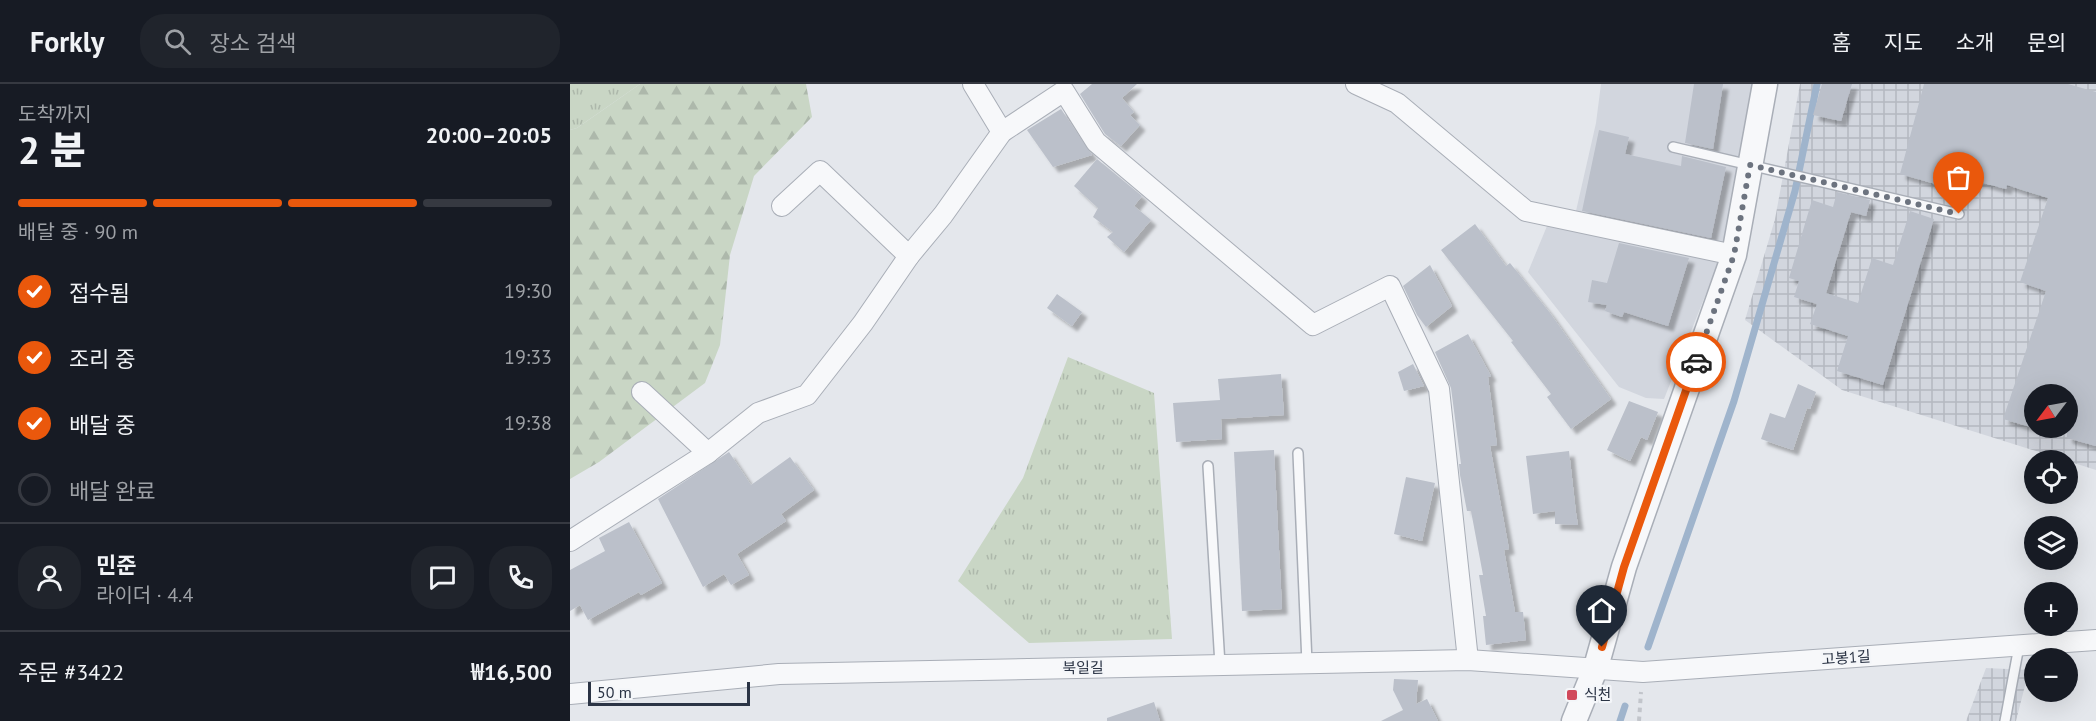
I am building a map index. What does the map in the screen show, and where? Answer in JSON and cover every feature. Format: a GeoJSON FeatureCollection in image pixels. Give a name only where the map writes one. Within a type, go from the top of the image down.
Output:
{"type":"FeatureCollection","features":[{"type":"Feature","properties":{"kind":"street"},"geometry":{"type":"LineString","coordinates":[[974,84],[1002,132]]}},
{"type":"Feature","properties":{"kind":"street"},"geometry":{"type":"LineString","coordinates":[[1356,84],[1398,103],[1526,211],[1734,255]]}},
{"type":"Feature","properties":{"kind":"street"},"geometry":{"type":"LineString","coordinates":[[1574,721],[1596,667],[1624,567],[1734,255],[1765,84]]}},
{"type":"Feature","properties":{"kind":"street"},"geometry":{"type":"LineString","coordinates":[[570,541],[708,453],[758,413],[807,395],[863,323],[909,256],[943,215],[1002,132],[1067,88],[1096,142],[1313,325],[1390,286],[1439,389],[1468,660]]}},
{"type":"Feature","properties":{"kind":"street"},"geometry":{"type":"LineString","coordinates":[[782,206],[820,171],[909,256]]}},
{"type":"Feature","properties":{"kind":"street"},"geometry":{"type":"LineString","coordinates":[[642,392],[708,453]]}},
{"type":"Feature","properties":{"kind":"street","name":"고봉1길"},"geometry":{"type":"LineString","coordinates":[[1596,667],[1643,672],[2096,640]]}},
{"type":"Feature","properties":{"kind":"street","name":"북일길"},"geometry":{"type":"LineString","coordinates":[[570,694],[779,674],[1468,660],[1596,667]]}},
{"type":"Feature","properties":{"kind":"lane"},"geometry":{"type":"LineString","coordinates":[[1673,147],[1959,214]]}},
{"type":"Feature","properties":{"kind":"lane"},"geometry":{"type":"LineString","coordinates":[[1298,453],[1307,663]]}},
{"type":"Feature","properties":{"kind":"lane"},"geometry":{"type":"LineString","coordinates":[[1208,466],[1220,665]]}},
{"type":"Feature","properties":{"kind":"lane"},"geometry":{"type":"LineString","coordinates":[[2005,721],[2019,646]]}},
{"type":"Feature","properties":{"kind":"path"},"geometry":{"type":"LineString","coordinates":[[1639,721],[1643,672]]}},
{"type":"Feature","properties":{"kind":"shaded area"},"geometry":{"type":"Polygon","coordinates":[[[1601,84],[1756,84],[1725,246],[1664,399],[1646,398],[1619,387],[1528,272],[1547,226],[1576,211],[1596,123],[1601,84]]]}},
{"type":"Feature","properties":{"kind":"shaded area"},"geometry":{"type":"Polygon","coordinates":[[[1800,84],[2096,84],[2096,470],[2078,464],[2078,450],[2032,450],[1842,390],[1745,320],[1775,219],[1800,84]]]}},
{"type":"Feature","properties":{"kind":"shaded area"},"geometry":{"type":"Polygon","coordinates":[[[1986,668],[2024,670],[2024,690],[2016,721],[1966,721],[1986,668]]]}},
{"type":"Feature","properties":{"kind":"green space"},"geometry":{"type":"Polygon","coordinates":[[[570,84],[640,84],[577,128],[570,130],[570,84]]]}},
{"type":"Feature","properties":{"kind":"green space"},"geometry":{"type":"Polygon","coordinates":[[[640,84],[806,84],[812,117],[754,176],[730,255],[720,345],[705,383],[599,462],[570,479],[570,130],[577,128],[640,84]]]}},
{"type":"Feature","properties":{"kind":"green space"},"geometry":{"type":"Polygon","coordinates":[[[1068,357],[1154,393],[1172,639],[1029,643],[958,581],[1023,478],[1068,357]]]}},
{"type":"Feature","properties":{"kind":"building"},"geometry":{"type":"Polygon","coordinates":[[[1092,84],[1137,84],[1122,98],[1134,112],[1130,115],[1140,125],[1121,146],[1105,134],[1080,94],[1092,84]]]}},
{"type":"Feature","properties":{"kind":"building"},"geometry":{"type":"Polygon","coordinates":[[[1694,84],[1723,84],[1713,149],[1685,143],[1694,84]]]}},
{"type":"Feature","properties":{"kind":"building"},"geometry":{"type":"Polygon","coordinates":[[[1822,84],[1852,84],[1841,121],[1813,115],[1822,84]]]}},
{"type":"Feature","properties":{"kind":"building"},"geometry":{"type":"Polygon","coordinates":[[[1924,84],[2068,84],[2096,92],[2096,446],[2067,438],[2078,438],[2078,384],[2024,384],[2024,425],[2003,419],[2046,291],[2020,282],[2048,198],[2007,185],[2006,189],[1942,172],[1939,185],[1900,174],[1924,84]]]}},
{"type":"Feature","properties":{"kind":"building"},"geometry":{"type":"Polygon","coordinates":[[[1061,109],[1092,155],[1053,167],[1027,130],[1061,109]]]}},
{"type":"Feature","properties":{"kind":"building"},"geometry":{"type":"Polygon","coordinates":[[[1599,130],[1629,137],[1625,154],[1681,166],[1682,156],[1726,167],[1711,238],[1582,211],[1599,130]]]}},
{"type":"Feature","properties":{"kind":"building"},"geometry":{"type":"Polygon","coordinates":[[[1097,159],[1142,196],[1134,206],[1151,220],[1124,252],[1107,237],[1113,232],[1093,217],[1098,208],[1074,186],[1097,159]]]}},
{"type":"Feature","properties":{"kind":"building"},"geometry":{"type":"Polygon","coordinates":[[[1837,192],[1870,200],[1866,216],[1851,212],[1826,293],[1858,303],[1872,258],[1893,265],[1910,211],[1934,219],[1883,385],[1837,371],[1848,336],[1810,324],[1817,304],[1794,297],[1799,281],[1789,278],[1812,200],[1833,207],[1837,192]]]}},
{"type":"Feature","properties":{"kind":"building"},"geometry":{"type":"Polygon","coordinates":[[[1475,224],[1506,266],[1510,263],[1550,313],[1611,399],[1571,429],[1547,397],[1551,394],[1511,342],[1513,341],[1441,250],[1475,224]]]}},
{"type":"Feature","properties":{"kind":"building"},"geometry":{"type":"Polygon","coordinates":[[[1619,243],[1689,258],[1668,326],[1624,312],[1622,317],[1605,311],[1607,305],[1588,302],[1592,280],[1607,283],[1619,243]]]}},
{"type":"Feature","properties":{"kind":"building"},"geometry":{"type":"Polygon","coordinates":[[[1430,265],[1452,306],[1426,327],[1417,315],[1403,286],[1430,265]]]}},
{"type":"Feature","properties":{"kind":"building"},"geometry":{"type":"Polygon","coordinates":[[[1057,294],[1082,312],[1072,326],[1047,308],[1057,294]]]}},
{"type":"Feature","properties":{"kind":"building"},"geometry":{"type":"Polygon","coordinates":[[[1468,334],[1491,376],[1488,377],[1497,445],[1490,446],[1509,549],[1504,550],[1515,612],[1523,612],[1526,640],[1486,645],[1483,616],[1486,616],[1479,575],[1483,575],[1471,511],[1467,511],[1460,475],[1459,464],[1461,464],[1451,388],[1435,352],[1468,334]]]}},
{"type":"Feature","properties":{"kind":"building"},"geometry":{"type":"Polygon","coordinates":[[[1413,364],[1424,386],[1404,391],[1398,372],[1413,364]]]}},
{"type":"Feature","properties":{"kind":"building"},"geometry":{"type":"Polygon","coordinates":[[[1281,374],[1284,415],[1221,419],[1222,439],[1176,442],[1173,403],[1220,400],[1218,379],[1281,374]]]}},
{"type":"Feature","properties":{"kind":"building"},"geometry":{"type":"Polygon","coordinates":[[[1798,384],[1816,392],[1810,409],[1807,408],[1793,450],[1761,439],[1770,413],[1785,418],[1798,384]]]}},
{"type":"Feature","properties":{"kind":"building"},"geometry":{"type":"Polygon","coordinates":[[[1629,401],[1658,412],[1647,440],[1641,437],[1630,461],[1607,450],[1629,401]]]}},
{"type":"Feature","properties":{"kind":"building"},"geometry":{"type":"Polygon","coordinates":[[[1274,450],[1282,609],[1242,611],[1234,452],[1274,450]]]}},
{"type":"Feature","properties":{"kind":"building"},"geometry":{"type":"Polygon","coordinates":[[[1569,451],[1578,525],[1555,524],[1555,511],[1533,514],[1526,456],[1569,451]]]}},
{"type":"Feature","properties":{"kind":"building"},"geometry":{"type":"Polygon","coordinates":[[[729,452],[751,485],[790,457],[814,490],[781,514],[786,521],[737,554],[749,575],[731,585],[724,574],[703,587],[658,499],[729,452]]]}},
{"type":"Feature","properties":{"kind":"building"},"geometry":{"type":"Polygon","coordinates":[[[1406,477],[1435,483],[1422,541],[1394,534],[1406,477]]]}},
{"type":"Feature","properties":{"kind":"building"},"geometry":{"type":"Polygon","coordinates":[[[629,522],[662,583],[641,595],[639,592],[588,620],[580,605],[570,611],[570,570],[605,551],[599,538],[629,522]]]}},
{"type":"Feature","properties":{"kind":"building"},"geometry":{"type":"Polygon","coordinates":[[[1394,679],[1418,680],[1416,704],[1427,699],[1438,721],[1381,721],[1403,710],[1393,690],[1394,679]]]}},
{"type":"Feature","properties":{"kind":"building"},"geometry":{"type":"Polygon","coordinates":[[[1154,702],[1160,721],[1107,721],[1107,718],[1154,702]]]}},
{"type":"Feature","properties":{"kind":"waterway"},"geometry":{"type":"LineString","coordinates":[[1648,647],[1734,401],[1795,191],[1817,84]]}},
{"type":"Feature","properties":{"kind":"waterway"},"geometry":{"type":"LineString","coordinates":[[1620,721],[1625,706]]}},
{"type":"Feature","properties":{"kind":"way so far"},"geometry":{"type":"LineString","coordinates":[[1696,362],[1734,255],[1750,165],[1959,214]]}},
{"type":"Feature","properties":{"kind":"place","name":"식천"},"geometry":{"type":"Point","coordinates":[1572,695]}},
{"type":"Feature","properties":{"kind":"route"},"geometry":{"type":"LineString","coordinates":[[1602,647],[1624,567],[1696,362]]}}]}
